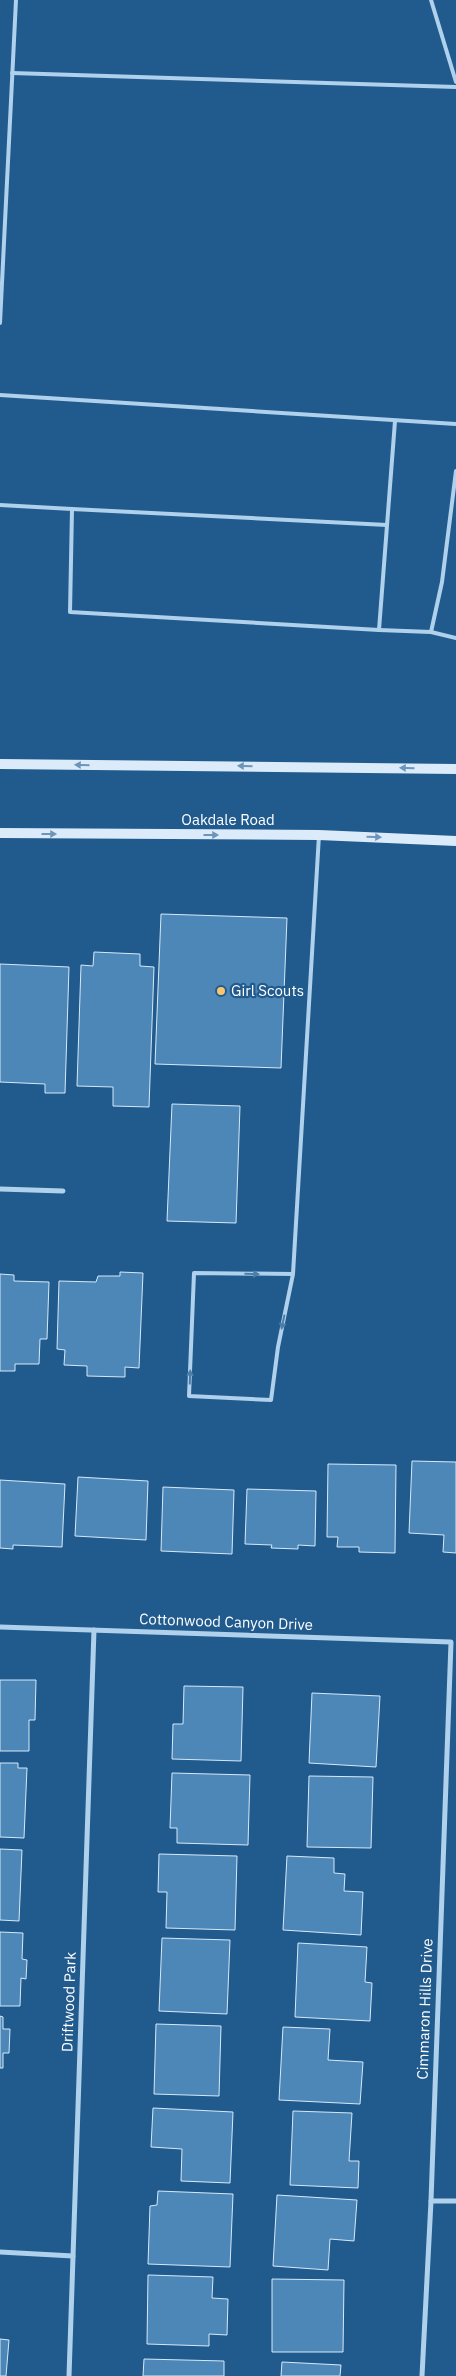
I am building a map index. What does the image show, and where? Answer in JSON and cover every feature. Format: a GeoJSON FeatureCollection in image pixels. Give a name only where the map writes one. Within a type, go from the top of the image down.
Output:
{"type":"FeatureCollection","features":[{"type":"Feature","properties":{"kind":"main road"},"geometry":{"type":"LineString","coordinates":[[0,764],[456,769]]}},
{"type":"Feature","properties":{"kind":"main road","name":"Oakdale Road"},"geometry":{"type":"LineString","coordinates":[[0,833],[319,835],[456,841]]}},
{"type":"Feature","properties":{"kind":"street"},"geometry":{"type":"LineString","coordinates":[[0,1189],[63,1191]]}},
{"type":"Feature","properties":{"kind":"street","name":"Cottonwood Canyon Drive"},"geometry":{"type":"LineString","coordinates":[[0,1627],[451,1642]]}},
{"type":"Feature","properties":{"kind":"street","name":"Driftwood Park"},"geometry":{"type":"LineString","coordinates":[[69,2376],[94,1630]]}},
{"type":"Feature","properties":{"kind":"street","name":"Cimmaron Hills Drive"},"geometry":{"type":"LineString","coordinates":[[422,2376],[431,2201],[451,1642]]}},
{"type":"Feature","properties":{"kind":"street"},"geometry":{"type":"LineString","coordinates":[[431,2201],[456,2201]]}},
{"type":"Feature","properties":{"kind":"street"},"geometry":{"type":"LineString","coordinates":[[0,2252],[73,2256]]}},
{"type":"Feature","properties":{"kind":"lane"},"geometry":{"type":"LineString","coordinates":[[0,323],[16,0]]}},
{"type":"Feature","properties":{"kind":"lane"},"geometry":{"type":"LineString","coordinates":[[431,0],[456,82]]}},
{"type":"Feature","properties":{"kind":"lane"},"geometry":{"type":"LineString","coordinates":[[12,73],[456,87]]}},
{"type":"Feature","properties":{"kind":"lane"},"geometry":{"type":"LineString","coordinates":[[0,395],[456,424]]}},
{"type":"Feature","properties":{"kind":"lane"},"geometry":{"type":"LineString","coordinates":[[379,630],[395,421]]}},
{"type":"Feature","properties":{"kind":"lane"},"geometry":{"type":"LineString","coordinates":[[431,632],[442,582],[454,508],[456,471]]}},
{"type":"Feature","properties":{"kind":"lane"},"geometry":{"type":"LineString","coordinates":[[0,505],[387,525]]}},
{"type":"Feature","properties":{"kind":"lane"},"geometry":{"type":"LineString","coordinates":[[72,509],[70,612],[431,632],[456,638]]}},
{"type":"Feature","properties":{"kind":"lane"},"geometry":{"type":"LineString","coordinates":[[293,1274],[194,1273],[189,1396],[271,1400],[278,1347],[293,1274],[319,835]]}},
{"type":"Feature","properties":{"kind":"building","name":"Girl Scouts"},"geometry":{"type":"Polygon","coordinates":[[[161,914],[287,918],[281,1068],[155,1064],[161,914]]]}},
{"type":"Feature","properties":{"kind":"building"},"geometry":{"type":"Polygon","coordinates":[[[94,952],[140,954],[140,966],[154,967],[149,1107],[113,1106],[113,1087],[77,1086],[81,965],[93,966],[94,952]]]}},
{"type":"Feature","properties":{"kind":"building"},"geometry":{"type":"Polygon","coordinates":[[[0,964],[69,967],[65,1093],[45,1093],[45,1084],[0,1082],[0,964]]]}},
{"type":"Feature","properties":{"kind":"building"},"geometry":{"type":"Polygon","coordinates":[[[172,1104],[240,1106],[236,1223],[167,1221],[172,1104]]]}},
{"type":"Feature","properties":{"kind":"building"},"geometry":{"type":"Polygon","coordinates":[[[120,1272],[143,1273],[139,1368],[125,1367],[125,1377],[87,1376],[87,1366],[64,1365],[65,1350],[57,1349],[59,1281],[96,1282],[98,1276],[120,1276],[120,1272]]]}},
{"type":"Feature","properties":{"kind":"building"},"geometry":{"type":"Polygon","coordinates":[[[0,1274],[14,1275],[14,1281],[49,1282],[47,1339],[40,1339],[39,1364],[15,1364],[15,1371],[0,1371],[0,1274]]]}},
{"type":"Feature","properties":{"kind":"building"},"geometry":{"type":"Polygon","coordinates":[[[412,1461],[456,1462],[456,1553],[443,1552],[444,1535],[409,1533],[412,1461]]]}},
{"type":"Feature","properties":{"kind":"building"},"geometry":{"type":"Polygon","coordinates":[[[328,1464],[396,1465],[395,1553],[359,1552],[359,1547],[337,1547],[338,1537],[327,1537],[328,1464]]]}},
{"type":"Feature","properties":{"kind":"building"},"geometry":{"type":"Polygon","coordinates":[[[78,1477],[148,1481],[146,1540],[75,1536],[78,1477]]]}},
{"type":"Feature","properties":{"kind":"building"},"geometry":{"type":"Polygon","coordinates":[[[0,1480],[65,1484],[62,1547],[13,1545],[13,1549],[0,1548],[0,1480]]]}},
{"type":"Feature","properties":{"kind":"building"},"geometry":{"type":"Polygon","coordinates":[[[163,1487],[234,1490],[232,1554],[161,1551],[163,1487]]]}},
{"type":"Feature","properties":{"kind":"building"},"geometry":{"type":"Polygon","coordinates":[[[247,1489],[316,1491],[315,1546],[298,1545],[298,1549],[271,1548],[272,1545],[245,1544],[247,1489]]]}},
{"type":"Feature","properties":{"kind":"building"},"geometry":{"type":"Polygon","coordinates":[[[0,1680],[36,1680],[35,1720],[29,1720],[29,1751],[0,1751],[0,1680]]]}},
{"type":"Feature","properties":{"kind":"building"},"geometry":{"type":"Polygon","coordinates":[[[184,1686],[243,1687],[241,1761],[172,1759],[173,1724],[183,1724],[184,1686]]]}},
{"type":"Feature","properties":{"kind":"building"},"geometry":{"type":"Polygon","coordinates":[[[312,1693],[380,1696],[376,1767],[309,1763],[312,1693]]]}},
{"type":"Feature","properties":{"kind":"building"},"geometry":{"type":"Polygon","coordinates":[[[0,1763],[18,1763],[18,1768],[27,1768],[24,1838],[0,1837],[0,1763]]]}},
{"type":"Feature","properties":{"kind":"building"},"geometry":{"type":"Polygon","coordinates":[[[172,1773],[250,1775],[248,1845],[177,1843],[177,1828],[170,1828],[172,1773]]]}},
{"type":"Feature","properties":{"kind":"building"},"geometry":{"type":"Polygon","coordinates":[[[309,1776],[373,1777],[371,1848],[307,1847],[309,1776]]]}},
{"type":"Feature","properties":{"kind":"building"},"geometry":{"type":"Polygon","coordinates":[[[0,1849],[22,1850],[19,1921],[0,1920],[0,1849]]]}},
{"type":"Feature","properties":{"kind":"building"},"geometry":{"type":"Polygon","coordinates":[[[159,1854],[237,1856],[235,1930],[166,1928],[167,1892],[158,1892],[159,1854]]]}},
{"type":"Feature","properties":{"kind":"building"},"geometry":{"type":"Polygon","coordinates":[[[287,1856],[334,1858],[334,1873],[345,1874],[344,1891],[363,1892],[361,1935],[283,1930],[287,1856]]]}},
{"type":"Feature","properties":{"kind":"building"},"geometry":{"type":"Polygon","coordinates":[[[0,1932],[23,1933],[22,1959],[27,1960],[26,1979],[21,1978],[20,2006],[0,2006],[0,1932]]]}},
{"type":"Feature","properties":{"kind":"building"},"geometry":{"type":"Polygon","coordinates":[[[162,1938],[230,1940],[227,2014],[159,2011],[162,1938]]]}},
{"type":"Feature","properties":{"kind":"building"},"geometry":{"type":"Polygon","coordinates":[[[298,1943],[367,1947],[365,1982],[372,1983],[370,2021],[295,2017],[298,1943]]]}},
{"type":"Feature","properties":{"kind":"building"},"geometry":{"type":"Polygon","coordinates":[[[0,2016],[3,2017],[3,2029],[10,2029],[9,2053],[3,2053],[3,2068],[0,2068],[0,2016]]]}},
{"type":"Feature","properties":{"kind":"building"},"geometry":{"type":"Polygon","coordinates":[[[156,2024],[221,2026],[219,2096],[154,2094],[156,2024]]]}},
{"type":"Feature","properties":{"kind":"building"},"geometry":{"type":"Polygon","coordinates":[[[283,2027],[330,2029],[328,2060],[363,2062],[360,2104],[279,2100],[283,2027]]]}},
{"type":"Feature","properties":{"kind":"building"},"geometry":{"type":"Polygon","coordinates":[[[153,2108],[233,2112],[230,2183],[181,2181],[182,2149],[151,2147],[153,2108]]]}},
{"type":"Feature","properties":{"kind":"building"},"geometry":{"type":"Polygon","coordinates":[[[293,2111],[352,2113],[349,2161],[359,2161],[358,2188],[290,2185],[293,2111]]]}},
{"type":"Feature","properties":{"kind":"building"},"geometry":{"type":"Polygon","coordinates":[[[158,2191],[233,2194],[230,2267],[148,2264],[150,2206],[157,2205],[158,2191]]]}},
{"type":"Feature","properties":{"kind":"building"},"geometry":{"type":"Polygon","coordinates":[[[277,2195],[357,2200],[354,2241],[330,2239],[328,2270],[273,2266],[277,2195]]]}},
{"type":"Feature","properties":{"kind":"building"},"geometry":{"type":"Polygon","coordinates":[[[148,2275],[213,2277],[212,2298],[228,2299],[227,2335],[209,2334],[209,2346],[147,2344],[148,2275]]]}},
{"type":"Feature","properties":{"kind":"building"},"geometry":{"type":"Polygon","coordinates":[[[272,2279],[344,2280],[343,2352],[272,2352],[272,2279]]]}},
{"type":"Feature","properties":{"kind":"building"},"geometry":{"type":"Polygon","coordinates":[[[0,2339],[9,2340],[6,2376],[0,2376],[0,2339]]]}},
{"type":"Feature","properties":{"kind":"building"},"geometry":{"type":"Polygon","coordinates":[[[144,2359],[224,2361],[224,2376],[143,2376],[144,2359]]]}},
{"type":"Feature","properties":{"kind":"building"},"geometry":{"type":"Polygon","coordinates":[[[282,2362],[341,2365],[340,2376],[281,2376],[282,2362]]]}},
{"type":"Feature","properties":{"kind":"place","name":"Girl Scouts"},"geometry":{"type":"Point","coordinates":[221,991]}}]}
